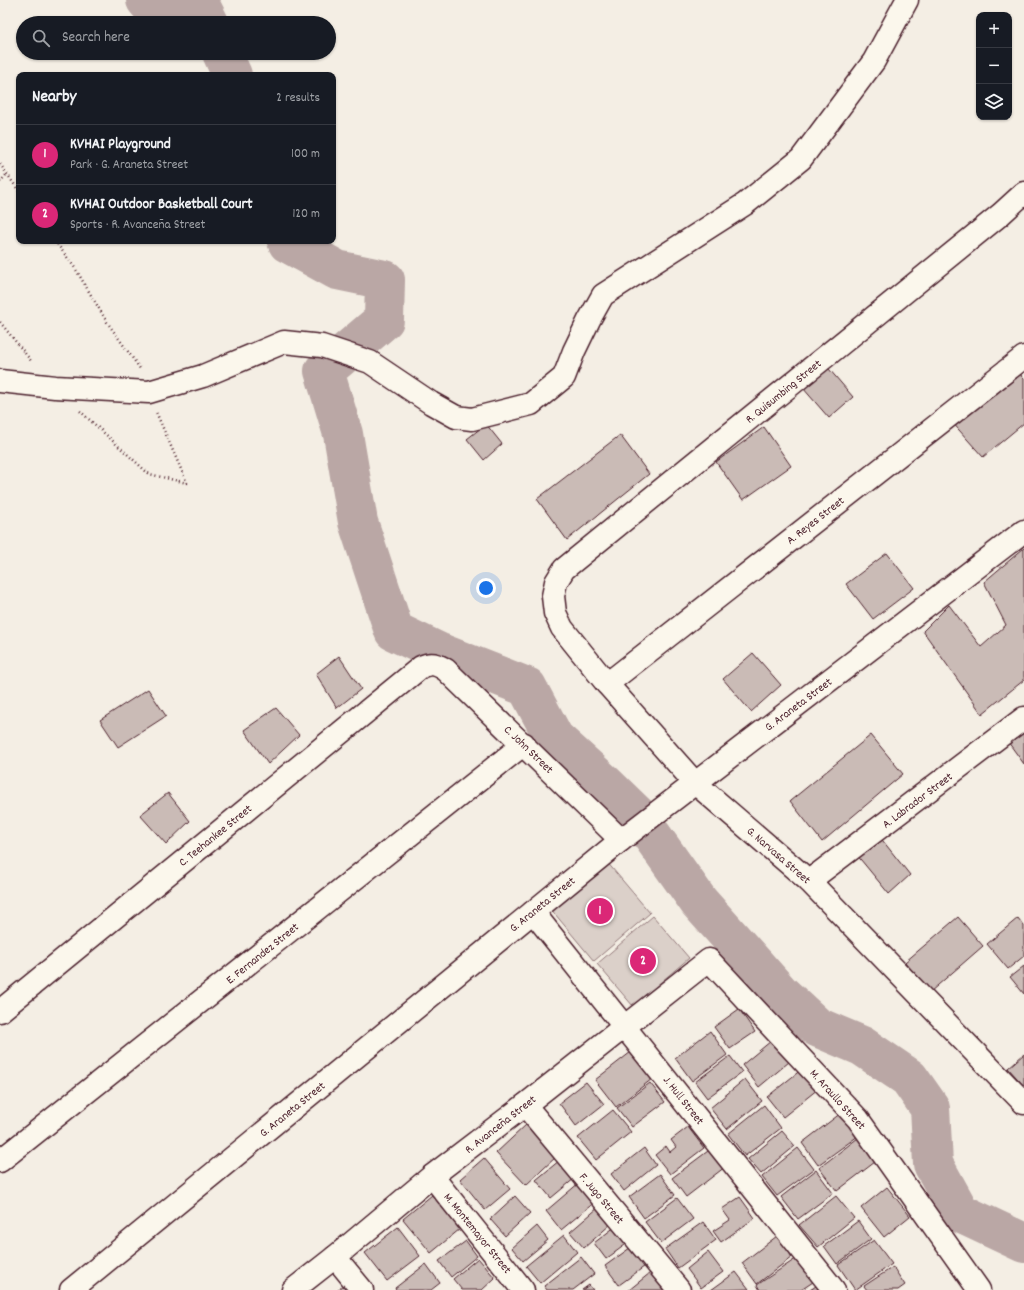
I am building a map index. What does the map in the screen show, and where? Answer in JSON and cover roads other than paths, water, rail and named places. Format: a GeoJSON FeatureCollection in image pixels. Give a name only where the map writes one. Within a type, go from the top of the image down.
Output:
{"type":"FeatureCollection","features":[{"type":"Feature","properties":{"kind":"street"},"geometry":{"type":"LineString","coordinates":[[0,380],[55,387],[149,392],[203,376],[284,342],[322,346],[370,362],[431,403],[456,417],[472,419],[531,404],[564,377],[574,351],[603,295],[745,204],[801,159],[874,61],[907,0]]}},
{"type":"Feature","properties":{"kind":"street","name":"R. Quisumbing Street"},"geometry":{"type":"LineString","coordinates":[[554,596],[556,582],[564,569],[1001,214],[1024,193]]}},
{"type":"Feature","properties":{"kind":"street","name":"A. Reyes Street"},"geometry":{"type":"LineString","coordinates":[[606,684],[1024,357]]}},
{"type":"Feature","properties":{"kind":"street","name":"G. Araneta Street"},"geometry":{"type":"LineString","coordinates":[[71,1290],[621,840],[1024,531]]}},
{"type":"Feature","properties":{"kind":"street","name":"G. Narvasa Street"},"geometry":{"type":"LineString","coordinates":[[554,596],[555,613],[562,628],[606,684],[695,782],[809,882],[1024,1103]]}},
{"type":"Feature","properties":{"kind":"street","name":"C. John Street"},"geometry":{"type":"LineString","coordinates":[[433,663],[446,670],[524,744],[621,840]]}},
{"type":"Feature","properties":{"kind":"street","name":"C. Teehankee Street"},"geometry":{"type":"LineString","coordinates":[[0,1012],[421,667],[433,663]]}},
{"type":"Feature","properties":{"kind":"street","name":"A. Labrador Street"},"geometry":{"type":"LineString","coordinates":[[809,882],[1024,718]]}},
{"type":"Feature","properties":{"kind":"street","name":"E. Fernandez Street"},"geometry":{"type":"LineString","coordinates":[[0,1161],[524,744]]}},
{"type":"Feature","properties":{"kind":"street","name":"J. Hull Street"},"geometry":{"type":"LineString","coordinates":[[533,912],[834,1290]]}},
{"type":"Feature","properties":{"kind":"street","name":"R. Avanceña Street"},"geometry":{"type":"LineString","coordinates":[[293,1290],[432,1176],[709,960]]}},
{"type":"Feature","properties":{"kind":"street","name":"M. Araullo Street"},"geometry":{"type":"LineString","coordinates":[[709,960],[858,1119],[978,1290]]}},
{"type":"Feature","properties":{"kind":"street","name":"F. Jugo Street"},"geometry":{"type":"LineString","coordinates":[[525,1105],[679,1290]]}},
{"type":"Feature","properties":{"kind":"street","name":"M. Montemayor Street"},"geometry":{"type":"LineString","coordinates":[[432,1176],[523,1290]]}},
{"type":"Feature","properties":{"kind":"street"},"geometry":{"type":"LineString","coordinates":[[335,1257],[362,1290]]}},
{"type":"Feature","properties":{"kind":"waterway"},"geometry":{"type":"LineString","coordinates":[[146,0],[152,7],[203,11],[206,16]]}},
{"type":"Feature","properties":{"kind":"waterway"},"geometry":{"type":"LineString","coordinates":[[225,60],[231,72]]}},
{"type":"Feature","properties":{"kind":"waterway"},"geometry":{"type":"LineString","coordinates":[[290,244],[337,270],[385,280],[384,320],[324,371],[343,434],[358,522],[394,631],[438,652],[527,687],[554,738],[639,817]]}},
{"type":"Feature","properties":{"kind":"waterway"},"geometry":{"type":"LineString","coordinates":[[648,830],[699,902],[781,994],[817,1027],[862,1046],[909,1078],[930,1108],[933,1164],[960,1213],[1024,1243]]}},
{"type":"Feature","properties":{"kind":"place","name":"KVHAI Playground"},"geometry":{"type":"Point","coordinates":[600,911]}},
{"type":"Feature","properties":{"kind":"place","name":"KVHAI Outdoor Basketball Court"},"geometry":{"type":"Point","coordinates":[643,961]}}]}
